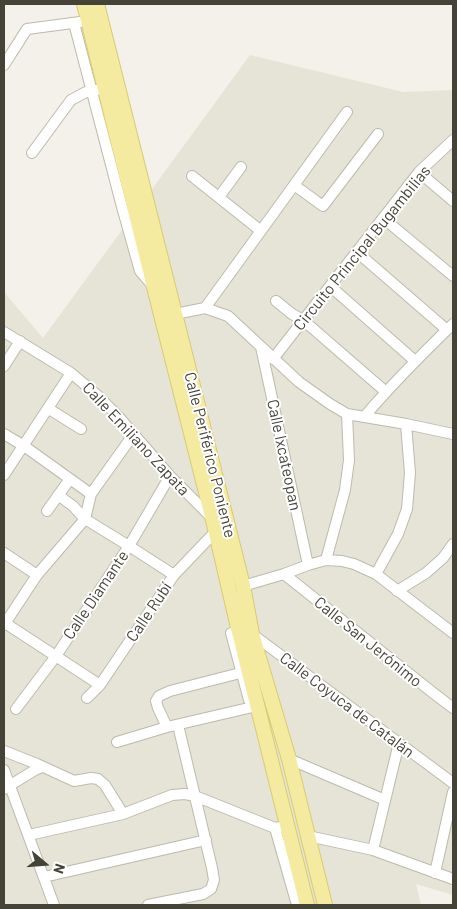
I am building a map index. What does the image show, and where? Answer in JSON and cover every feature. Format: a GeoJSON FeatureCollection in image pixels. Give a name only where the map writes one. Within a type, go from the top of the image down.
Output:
{"type":"FeatureCollection","features":[{"type":"Feature","properties":{"kind":"main road","name":"Calle Periférico Poniente"},"geometry":{"type":"LineString","coordinates":[[84,4],[81,22],[105,89],[175,314],[243,586],[246,633],[245,672],[281,827],[291,864],[307,905]]}},
{"type":"Feature","properties":{"kind":"main road","name":"Calle Periférico Poniente"},"geometry":{"type":"LineString","coordinates":[[96,4],[105,89],[154,287],[215,526],[246,633],[289,759],[325,905]]}},
{"type":"Feature","properties":{"kind":"street"},"geometry":{"type":"LineString","coordinates":[[4,65],[27,30],[81,22]]}},
{"type":"Feature","properties":{"kind":"street"},"geometry":{"type":"LineString","coordinates":[[32,153],[71,100],[86,92],[105,89]]}},
{"type":"Feature","properties":{"kind":"street"},"geometry":{"type":"LineString","coordinates":[[205,308],[347,112]]}},
{"type":"Feature","properties":{"kind":"street"},"geometry":{"type":"LineString","coordinates":[[294,185],[323,206],[378,134]]}},
{"type":"Feature","properties":{"kind":"street","name":"Circuito Principal Bugambilias"},"geometry":{"type":"LineString","coordinates":[[273,358],[419,172],[452,142]]}},
{"type":"Feature","properties":{"kind":"street"},"geometry":{"type":"LineString","coordinates":[[219,197],[241,167]]}},
{"type":"Feature","properties":{"kind":"street"},"geometry":{"type":"LineString","coordinates":[[419,172],[453,201]]}},
{"type":"Feature","properties":{"kind":"street"},"geometry":{"type":"LineString","coordinates":[[192,176],[261,231]]}},
{"type":"Feature","properties":{"kind":"street"},"geometry":{"type":"LineString","coordinates":[[383,218],[453,276]]}},
{"type":"Feature","properties":{"kind":"street"},"geometry":{"type":"LineString","coordinates":[[357,252],[450,327],[415,361],[364,417]]}},
{"type":"Feature","properties":{"kind":"street"},"geometry":{"type":"LineString","coordinates":[[330,286],[415,361]]}},
{"type":"Feature","properties":{"kind":"street"},"geometry":{"type":"LineString","coordinates":[[276,301],[303,320],[386,392]]}},
{"type":"Feature","properties":{"kind":"street"},"geometry":{"type":"LineString","coordinates":[[175,314],[205,308],[228,316],[299,382],[348,414],[453,434]]}},
{"type":"Feature","properties":{"kind":"street","name":"Calle Emiliano Zapata"},"geometry":{"type":"LineString","coordinates":[[4,332],[71,373],[96,394],[118,416],[215,526]]}},
{"type":"Feature","properties":{"kind":"street"},"geometry":{"type":"LineString","coordinates":[[4,366],[20,341]]}},
{"type":"Feature","properties":{"kind":"street","name":"Calle Ixcateopan"},"geometry":{"type":"LineString","coordinates":[[261,346],[308,565]]}},
{"type":"Feature","properties":{"kind":"street"},"geometry":{"type":"LineString","coordinates":[[4,475],[71,373]]}},
{"type":"Feature","properties":{"kind":"street"},"geometry":{"type":"LineString","coordinates":[[49,409],[81,429]]}},
{"type":"Feature","properties":{"kind":"street"},"geometry":{"type":"LineString","coordinates":[[326,560],[346,482],[349,460],[348,414]]}},
{"type":"Feature","properties":{"kind":"street"},"geometry":{"type":"LineString","coordinates":[[376,574],[398,534],[407,509],[410,473],[406,424]]}},
{"type":"Feature","properties":{"kind":"street"},"geometry":{"type":"LineString","coordinates":[[4,434],[91,494]]}},
{"type":"Feature","properties":{"kind":"street"},"geometry":{"type":"LineString","coordinates":[[100,685],[4,624],[37,575],[85,519],[91,494],[134,435]]}},
{"type":"Feature","properties":{"kind":"street","name":"Calle Diamante"},"geometry":{"type":"LineString","coordinates":[[16,709],[56,656],[129,546],[170,476]]}},
{"type":"Feature","properties":{"kind":"street"},"geometry":{"type":"LineString","coordinates":[[47,511],[70,479]]}},
{"type":"Feature","properties":{"kind":"street"},"geometry":{"type":"LineString","coordinates":[[58,496],[73,506],[85,519],[174,575]]}},
{"type":"Feature","properties":{"kind":"street","name":"Calle Rubí"},"geometry":{"type":"LineString","coordinates":[[87,698],[100,685],[174,575],[215,526]]}},
{"type":"Feature","properties":{"kind":"street"},"geometry":{"type":"LineString","coordinates":[[397,591],[426,573],[443,558],[453,544]]}},
{"type":"Feature","properties":{"kind":"street"},"geometry":{"type":"LineString","coordinates":[[4,553],[37,575]]}},
{"type":"Feature","properties":{"kind":"street"},"geometry":{"type":"LineString","coordinates":[[243,586],[326,560],[342,561],[376,574],[453,633]]}},
{"type":"Feature","properties":{"kind":"street","name":"Calle San Jerónimo"},"geometry":{"type":"LineString","coordinates":[[284,574],[453,708]]}},
{"type":"Feature","properties":{"kind":"street","name":"Calle Coyuca de Catalán"},"geometry":{"type":"LineString","coordinates":[[246,633],[453,783]]}},
{"type":"Feature","properties":{"kind":"street"},"geometry":{"type":"LineString","coordinates":[[167,727],[156,701],[160,696],[170,691],[245,672]]}},
{"type":"Feature","properties":{"kind":"street"},"geometry":{"type":"LineString","coordinates":[[118,742],[178,724],[254,707]]}},
{"type":"Feature","properties":{"kind":"street"},"geometry":{"type":"LineString","coordinates":[[148,905],[203,894],[211,888],[214,880],[178,724]]}},
{"type":"Feature","properties":{"kind":"street"},"geometry":{"type":"LineString","coordinates":[[373,850],[398,743]]}},
{"type":"Feature","properties":{"kind":"street"},"geometry":{"type":"LineString","coordinates":[[4,751],[74,781],[91,778],[98,779],[106,785],[123,814]]}},
{"type":"Feature","properties":{"kind":"street"},"geometry":{"type":"LineString","coordinates":[[289,759],[385,800]]}},
{"type":"Feature","properties":{"kind":"street"},"geometry":{"type":"LineString","coordinates":[[6,787],[42,767]]}},
{"type":"Feature","properties":{"kind":"street"},"geometry":{"type":"LineString","coordinates":[[4,770],[6,787],[29,835],[54,905]]}},
{"type":"Feature","properties":{"kind":"street"},"geometry":{"type":"LineString","coordinates":[[435,873],[453,792]]}},
{"type":"Feature","properties":{"kind":"street"},"geometry":{"type":"LineString","coordinates":[[29,835],[123,814],[172,795],[185,794],[281,827]]}},
{"type":"Feature","properties":{"kind":"street"},"geometry":{"type":"LineString","coordinates":[[308,836],[373,850],[453,879]]}},
{"type":"Feature","properties":{"kind":"street"},"geometry":{"type":"LineString","coordinates":[[44,877],[206,840]]}},
{"type":"Feature","properties":{"kind":"street"},"geometry":{"type":"LineString","coordinates":[[291,864],[297,905]]}},
{"type":"Feature","properties":{"kind":"shaded area"},"geometry":{"type":"Polygon","coordinates":[[[250,55],[403,92],[453,90],[453,895],[416,884],[421,905],[4,905],[4,292],[43,338],[250,55]]]}}]}
